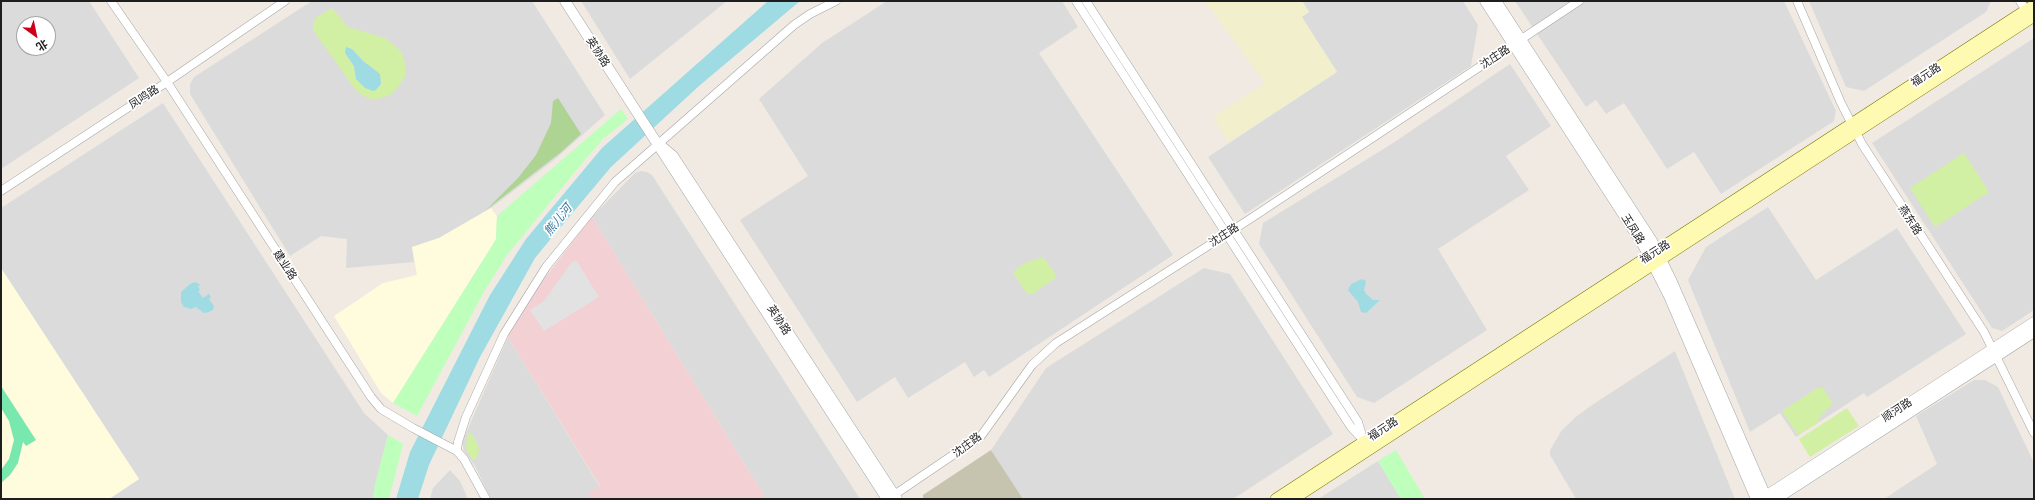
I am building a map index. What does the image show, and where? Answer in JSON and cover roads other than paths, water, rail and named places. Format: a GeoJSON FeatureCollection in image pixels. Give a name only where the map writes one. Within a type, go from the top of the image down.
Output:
{"type":"FeatureCollection","features":[{"type":"Feature","properties":{"kind":"main road","name":"福元路"},"geometry":{"type":"LineString","coordinates":[[1293,499],[1655,257],[2030,12]]}},
{"type":"Feature","properties":{"kind":"main road","name":"福元路"},"geometry":{"type":"LineString","coordinates":[[1276,499],[1364,441],[1655,257]]}},
{"type":"Feature","properties":{"kind":"street","name":"建业路"},"geometry":{"type":"LineString","coordinates":[[111,1],[167,82],[371,397],[381,409],[457,451],[464,459],[486,499]]}},
{"type":"Feature","properties":{"kind":"street","name":"凤鸣路"},"geometry":{"type":"LineString","coordinates":[[1,191],[167,82],[285,1]]}},
{"type":"Feature","properties":{"kind":"street","name":"英协路"},"geometry":{"type":"LineString","coordinates":[[565,1],[656,141],[673,156],[892,498]]}},
{"type":"Feature","properties":{"kind":"street"},"geometry":{"type":"LineString","coordinates":[[457,451],[458,442],[466,417],[504,334],[542,272],[615,182],[656,141],[794,25],[810,14],[836,1]]}},
{"type":"Feature","properties":{"kind":"street"},"geometry":{"type":"LineString","coordinates":[[1076,1],[1358,422],[1364,441]]}},
{"type":"Feature","properties":{"kind":"street"},"geometry":{"type":"LineString","coordinates":[[1086,1],[1230,232]]}},
{"type":"Feature","properties":{"kind":"street","name":"玉凤路"},"geometry":{"type":"LineString","coordinates":[[1485,1],[1517,42],[1644,227],[1672,302],[1762,498]]}},
{"type":"Feature","properties":{"kind":"street","name":"玉凤路"},"geometry":{"type":"LineString","coordinates":[[1496,1],[1517,42]]}},
{"type":"Feature","properties":{"kind":"street","name":"沈庄路"},"geometry":{"type":"LineString","coordinates":[[892,498],[980,436],[1032,365],[1056,343],[1230,232],[1579,1]]}},
{"type":"Feature","properties":{"kind":"street","name":"燕东路"},"geometry":{"type":"LineString","coordinates":[[1797,1],[1853,128],[1873,163],[1984,332],[2034,433]]}},
{"type":"Feature","properties":{"kind":"street","name":"顺河路"},"geometry":{"type":"LineString","coordinates":[[1776,499],[1995,352],[2034,322]]}},
{"type":"Feature","properties":{"kind":"street","name":"顺河路"},"geometry":{"type":"LineString","coordinates":[[1762,498],[1995,352],[2034,332]]}},
{"type":"Feature","properties":{"kind":"water","name":"熊儿河"},"geometry":{"type":"Polygon","coordinates":[[[768,1],[800,1],[699,86],[611,167],[535,258],[480,357],[429,465],[418,499],[396,499],[410,452],[490,295],[526,239],[602,148],[768,1]]]}},
{"type":"Feature","properties":{"kind":"water"},"geometry":{"type":"Polygon","coordinates":[[[346,47],[352,49],[363,61],[380,74],[381,84],[376,90],[373,91],[365,88],[356,79],[354,66],[345,53],[346,47]]]}},
{"type":"Feature","properties":{"kind":"water"},"geometry":{"type":"Polygon","coordinates":[[[1362,279],[1366,281],[1364,290],[1366,294],[1373,300],[1380,300],[1366,313],[1361,312],[1358,302],[1348,290],[1351,284],[1362,279]]]}},
{"type":"Feature","properties":{"kind":"water"},"geometry":{"type":"Polygon","coordinates":[[[195,282],[201,285],[198,286],[200,290],[198,291],[203,298],[209,294],[211,297],[209,299],[214,306],[213,310],[204,313],[196,307],[191,309],[184,307],[181,302],[181,292],[190,284],[195,282]]]}}]}
